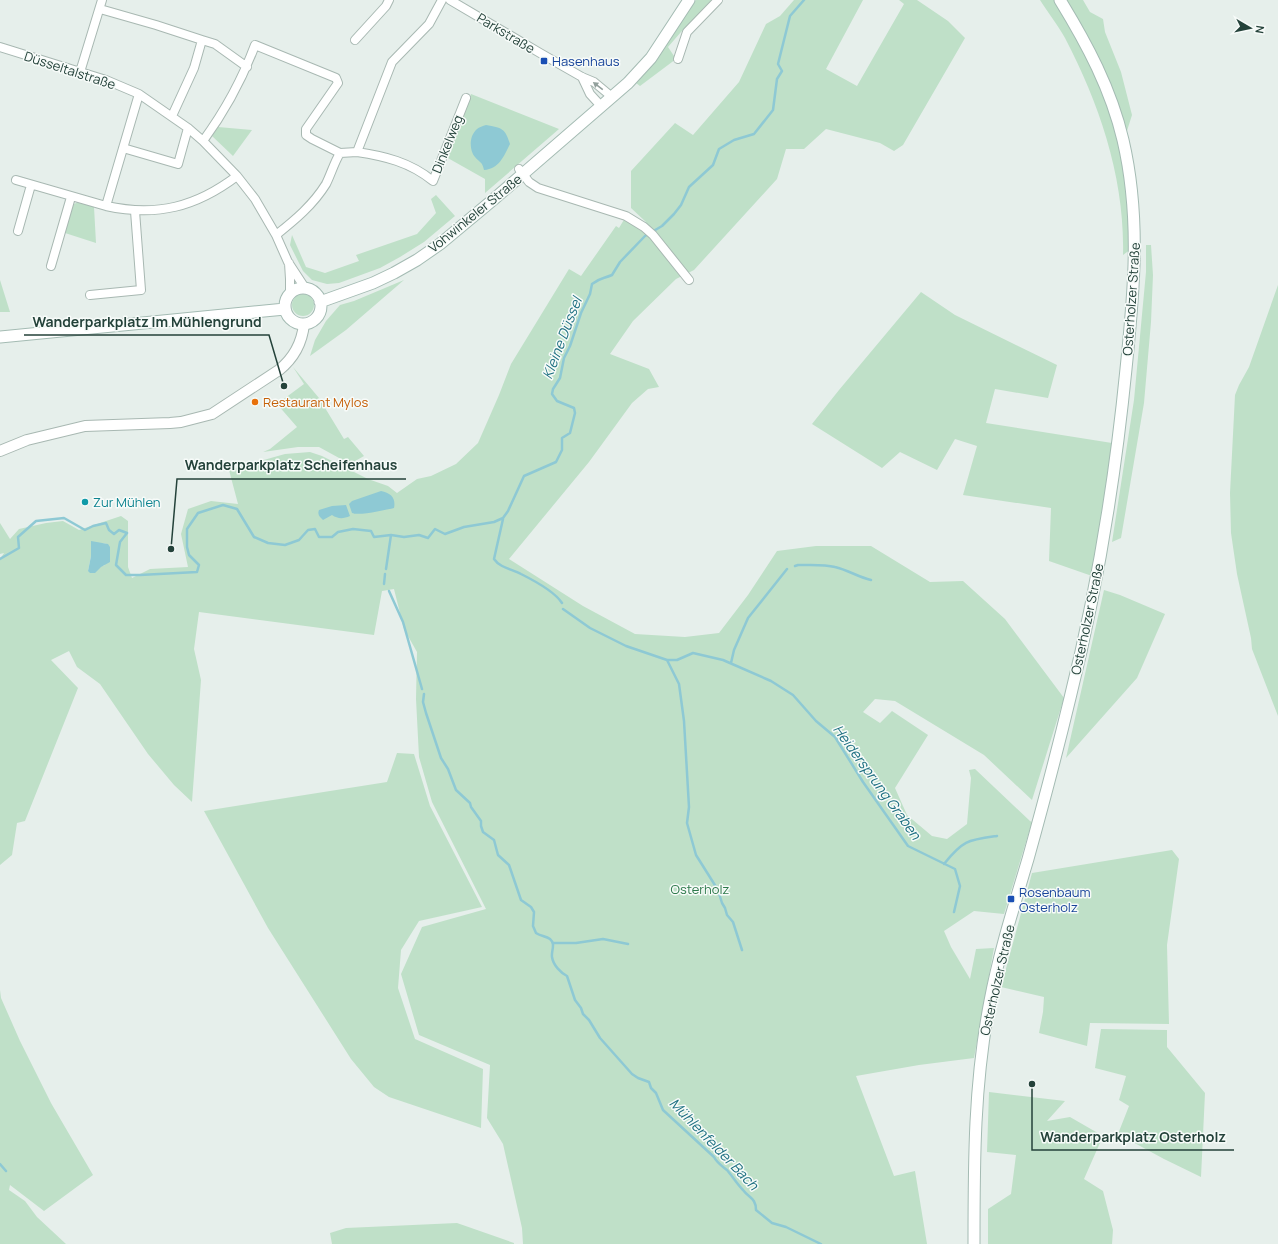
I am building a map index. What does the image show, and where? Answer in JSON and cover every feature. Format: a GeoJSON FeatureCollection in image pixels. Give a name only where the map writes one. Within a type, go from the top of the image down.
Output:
{"type":"FeatureCollection","features":[{"type":"Feature","properties":{"kind":"main road","name":"Vohwinkeler Straße"},"geometry":{"type":"LineString","coordinates":[[320,302],[373,283],[417,260],[440,244],[521,171],[612,97],[628,82],[651,58],[689,0]]}},
{"type":"Feature","properties":{"kind":"main road","name":"Osterholzer Straße"},"geometry":{"type":"LineString","coordinates":[[974,1244],[976,1095],[986,1020],[1001,954],[1038,823],[1071,697],[1094,592],[1112,486],[1124,394],[1132,305],[1135,237],[1134,204],[1123,139],[1100,71],[1085,41],[1060,0]]}},
{"type":"Feature","properties":{"kind":"main road"},"geometry":{"type":"LineString","coordinates":[[297,288],[305,288],[315,292],[320,302],[320,312],[318,316],[314,320],[304,324],[292,320],[285,309],[286,300],[290,293],[297,288]]}},
{"type":"Feature","properties":{"kind":"main road"},"geometry":{"type":"LineString","coordinates":[[0,336],[285,309]]}},
{"type":"Feature","properties":{"kind":"street"},"geometry":{"type":"LineString","coordinates":[[80,72],[102,0]]}},
{"type":"Feature","properties":{"kind":"street"},"geometry":{"type":"LineString","coordinates":[[355,40],[386,6],[389,0]]}},
{"type":"Feature","properties":{"kind":"street"},"geometry":{"type":"LineString","coordinates":[[357,152],[392,62],[428,24],[442,0]]}},
{"type":"Feature","properties":{"kind":"street","name":"Parkstraße"},"geometry":{"type":"LineString","coordinates":[[450,0],[582,77],[594,82],[612,97]]}},
{"type":"Feature","properties":{"kind":"street"},"geometry":{"type":"LineString","coordinates":[[678,59],[687,32],[718,0]]}},
{"type":"Feature","properties":{"kind":"street"},"geometry":{"type":"LineString","coordinates":[[100,9],[215,44],[247,67],[237,89],[220,118],[203,141]]}},
{"type":"Feature","properties":{"kind":"street"},"geometry":{"type":"LineString","coordinates":[[172,116],[194,68],[202,40]]}},
{"type":"Feature","properties":{"kind":"street","name":"Dinkelweg"},"geometry":{"type":"LineString","coordinates":[[247,67],[255,45],[336,78],[338,82],[306,129],[306,135],[340,153],[357,152],[393,159],[414,168],[432,181],[466,98]]}},
{"type":"Feature","properties":{"kind":"street","name":"Düsseltalstraße"},"geometry":{"type":"LineString","coordinates":[[0,47],[106,80],[139,94],[188,128],[203,141],[237,176],[255,199],[276,235],[288,262],[305,288]]}},
{"type":"Feature","properties":{"kind":"street"},"geometry":{"type":"LineString","coordinates":[[582,77],[590,94],[601,106]]}},
{"type":"Feature","properties":{"kind":"street"},"geometry":{"type":"LineString","coordinates":[[106,206],[139,94]]}},
{"type":"Feature","properties":{"kind":"street"},"geometry":{"type":"LineString","coordinates":[[123,148],[178,164],[188,128]]}},
{"type":"Feature","properties":{"kind":"street"},"geometry":{"type":"LineString","coordinates":[[276,235],[301,215],[319,194],[332,172],[340,153]]}},
{"type":"Feature","properties":{"kind":"street"},"geometry":{"type":"LineString","coordinates":[[521,171],[529,182],[538,188],[626,216],[644,227],[653,235],[689,280]]}},
{"type":"Feature","properties":{"kind":"street"},"geometry":{"type":"LineString","coordinates":[[16,180],[106,206],[135,211],[172,208],[192,202],[206,197],[237,176]]}},
{"type":"Feature","properties":{"kind":"street"},"geometry":{"type":"LineString","coordinates":[[18,231],[31,185]]}},
{"type":"Feature","properties":{"kind":"street"},"geometry":{"type":"LineString","coordinates":[[51,266],[72,197]]}},
{"type":"Feature","properties":{"kind":"street"},"geometry":{"type":"LineString","coordinates":[[90,295],[141,290],[135,211]]}},
{"type":"Feature","properties":{"kind":"street","name":"Düsseltalstraße"},"geometry":{"type":"LineString","coordinates":[[288,262],[290,293]]}},
{"type":"Feature","properties":{"kind":"street"},"geometry":{"type":"LineString","coordinates":[[0,451],[27,440],[86,426],[176,422],[212,414],[287,364],[293,357],[298,346],[303,334],[304,324]]}},
{"type":"Feature","properties":{"kind":"green space"},"geometry":{"type":"Polygon","coordinates":[[[696,0],[713,0],[668,47],[676,59],[640,86],[636,83],[655,60],[696,0]]]}},
{"type":"Feature","properties":{"kind":"green space","name":"Osterholz"},"geometry":{"type":"Polygon","coordinates":[[[794,0],[863,0],[826,69],[857,86],[904,4],[899,0],[917,0],[948,21],[965,38],[903,145],[894,151],[880,143],[826,129],[804,149],[786,149],[777,179],[694,270],[676,279],[633,321],[610,354],[649,369],[659,387],[648,389],[632,403],[589,462],[509,559],[583,606],[635,634],[685,637],[719,633],[748,595],[777,551],[816,546],[871,546],[930,582],[963,581],[1005,619],[1064,698],[1032,800],[984,755],[895,701],[875,699],[863,712],[880,723],[892,711],[928,735],[895,788],[907,815],[932,836],[947,839],[967,824],[971,778],[969,770],[975,769],[1032,822],[1004,914],[974,911],[944,931],[951,947],[970,979],[976,949],[994,948],[974,1058],[919,1065],[856,1076],[894,1176],[915,1171],[927,1244],[523,1244],[522,1228],[503,1144],[487,1118],[490,1065],[419,1035],[401,974],[422,927],[486,909],[432,802],[419,757],[416,699],[417,652],[404,629],[394,589],[382,591],[374,635],[199,612],[194,649],[201,680],[192,802],[174,785],[148,754],[100,684],[77,667],[69,651],[51,660],[78,688],[25,821],[17,823],[12,855],[0,865],[0,559],[4,553],[0,554],[0,523],[10,539],[19,529],[46,523],[63,521],[79,530],[121,516],[128,521],[128,567],[132,578],[150,569],[188,567],[181,534],[188,509],[211,501],[238,504],[229,470],[285,454],[310,452],[322,456],[368,479],[388,486],[397,493],[417,479],[431,476],[456,464],[478,443],[511,364],[569,269],[581,276],[616,226],[619,228],[625,218],[641,227],[646,222],[631,208],[631,171],[675,123],[693,135],[739,82],[766,24],[780,16],[794,0]],[[102,543],[91,556],[88,571],[105,565],[107,544],[102,543]]]}},
{"type":"Feature","properties":{"kind":"green space"},"geometry":{"type":"Polygon","coordinates":[[[1040,0],[1083,0],[1090,12],[1103,19],[1105,32],[1121,72],[1132,115],[1120,153],[1129,206],[1131,249],[1123,255],[1123,227],[1120,198],[1108,143],[1078,63],[1059,28],[1040,0]]]}},
{"type":"Feature","properties":{"kind":"green space"},"geometry":{"type":"Polygon","coordinates":[[[471,94],[559,129],[485,193],[485,179],[446,157],[471,94]]]}},
{"type":"Feature","properties":{"kind":"green space"},"geometry":{"type":"Polygon","coordinates":[[[218,127],[252,130],[233,156],[212,136],[218,127]]]}},
{"type":"Feature","properties":{"kind":"green space"},"geometry":{"type":"Polygon","coordinates":[[[436,195],[455,216],[424,242],[400,257],[380,268],[339,283],[327,284],[312,280],[303,271],[290,245],[292,235],[306,267],[325,273],[359,261],[356,255],[417,234],[436,213],[431,199],[436,195]]]}},
{"type":"Feature","properties":{"kind":"green space"},"geometry":{"type":"Polygon","coordinates":[[[78,202],[94,207],[96,243],[65,233],[72,207],[78,202]]]}},
{"type":"Feature","properties":{"kind":"green space"},"geometry":{"type":"Polygon","coordinates":[[[1146,245],[1151,245],[1153,275],[1151,322],[1144,403],[1121,538],[1112,542],[1134,400],[1146,272],[1146,245]]]}},
{"type":"Feature","properties":{"kind":"green space"},"geometry":{"type":"Polygon","coordinates":[[[0,280],[10,312],[0,312],[0,280]]]}},
{"type":"Feature","properties":{"kind":"green space"},"geometry":{"type":"Polygon","coordinates":[[[404,280],[346,330],[310,356],[315,340],[326,321],[340,305],[354,301],[404,280]]]}},
{"type":"Feature","properties":{"kind":"green space"},"geometry":{"type":"Polygon","coordinates":[[[1278,285],[1278,716],[1252,649],[1237,574],[1231,533],[1230,493],[1235,395],[1249,367],[1278,285]]]}},
{"type":"Feature","properties":{"kind":"green space"},"geometry":{"type":"Polygon","coordinates":[[[921,292],[955,315],[1057,365],[1048,398],[995,389],[986,423],[1112,443],[1092,576],[1049,561],[1051,508],[963,495],[977,446],[955,439],[937,470],[900,452],[882,468],[812,424],[921,292]]]}},
{"type":"Feature","properties":{"kind":"green space"},"geometry":{"type":"Polygon","coordinates":[[[303,294],[311,297],[314,305],[311,313],[303,316],[295,313],[292,305],[295,297],[303,294]]]}},
{"type":"Feature","properties":{"kind":"green space"},"geometry":{"type":"Polygon","coordinates":[[[293,367],[319,398],[344,439],[348,437],[364,456],[350,464],[319,447],[298,447],[263,452],[270,449],[297,427],[277,404],[304,384],[293,367]]]}},
{"type":"Feature","properties":{"kind":"green space"},"geometry":{"type":"Polygon","coordinates":[[[1104,590],[1120,595],[1165,614],[1137,678],[1066,758],[1104,590]]]}},
{"type":"Feature","properties":{"kind":"green space"},"geometry":{"type":"Polygon","coordinates":[[[397,753],[414,754],[430,806],[482,907],[419,921],[401,950],[398,988],[415,1039],[483,1069],[481,1128],[389,1097],[374,1087],[351,1059],[268,928],[204,811],[387,782],[397,753]]]}},
{"type":"Feature","properties":{"kind":"green space"},"geometry":{"type":"Polygon","coordinates":[[[1172,850],[1179,859],[1167,945],[1169,1024],[1090,1023],[1087,1046],[1039,1033],[1044,997],[1001,987],[1032,873],[1172,850]]]}},
{"type":"Feature","properties":{"kind":"green space"},"geometry":{"type":"Polygon","coordinates":[[[0,990],[1,998],[20,1041],[51,1103],[93,1175],[44,1211],[10,1185],[9,1190],[25,1201],[37,1217],[66,1244],[0,1244],[0,990]]]}},
{"type":"Feature","properties":{"kind":"green space"},"geometry":{"type":"Polygon","coordinates":[[[1101,1029],[1167,1030],[1167,1047],[1205,1093],[1201,1177],[1118,1134],[1129,1106],[1119,1100],[1126,1076],[1095,1068],[1101,1029]]]}},
{"type":"Feature","properties":{"kind":"green space"},"geometry":{"type":"Polygon","coordinates":[[[989,1092],[1065,1101],[1047,1121],[1070,1117],[1103,1136],[1084,1179],[1103,1191],[1113,1230],[1112,1244],[988,1244],[988,1209],[1011,1194],[1016,1155],[987,1152],[989,1092]]]}},
{"type":"Feature","properties":{"kind":"green space"},"geometry":{"type":"Polygon","coordinates":[[[457,1223],[514,1244],[332,1244],[330,1233],[346,1228],[457,1223]]]}},
{"type":"Feature","properties":{"kind":"water"},"geometry":{"type":"Polygon","coordinates":[[[486,125],[502,130],[510,144],[503,157],[494,167],[484,170],[482,164],[473,154],[471,139],[472,135],[477,129],[486,125]]]}},
{"type":"Feature","properties":{"kind":"water"},"geometry":{"type":"Polygon","coordinates":[[[381,491],[392,496],[394,508],[366,513],[352,513],[349,504],[352,501],[381,491]]]}},
{"type":"Feature","properties":{"kind":"water"},"geometry":{"type":"Polygon","coordinates":[[[346,505],[350,516],[343,518],[338,518],[332,515],[323,520],[318,512],[319,510],[332,506],[346,505]]]}},
{"type":"Feature","properties":{"kind":"water"},"geometry":{"type":"Polygon","coordinates":[[[91,541],[108,544],[110,547],[110,562],[101,567],[95,573],[90,573],[88,571],[91,556],[91,541]]]}},
{"type":"Feature","properties":{"kind":"waterway","name":"Kleine Düssel"},"geometry":{"type":"LineString","coordinates":[[0,559],[19,548],[18,537],[36,521],[64,518],[85,530],[93,526],[106,523],[109,530],[114,534],[119,530],[127,533],[120,542],[116,565],[126,575],[197,572],[199,565],[189,555],[187,547],[187,529],[198,513],[223,505],[237,509],[254,537],[268,543],[285,545],[299,540],[308,530],[315,529],[319,537],[332,537],[338,532],[353,529],[371,531],[374,537],[391,535],[404,537],[419,535],[428,538],[435,529],[445,534],[464,527],[494,522],[503,518],[508,511],[524,476],[556,462],[562,450],[562,438],[570,433],[575,413],[574,408],[557,401],[552,394],[553,389],[560,378],[564,358],[590,294],[592,284],[600,279],[612,275],[620,262],[645,236],[662,226],[674,214],[681,205],[689,187],[713,165],[719,149],[734,140],[754,134],[773,110],[777,79],[782,71],[778,64],[790,16],[804,0]]}},
{"type":"Feature","properties":{"kind":"waterway","name":"Heidersprung Graben"},"geometry":{"type":"LineString","coordinates":[[503,519],[494,559],[503,566],[521,574],[543,587],[562,603]]}},
{"type":"Feature","properties":{"kind":"waterway","name":"Mühlenfelder Bach"},"geometry":{"type":"LineString","coordinates":[[386,569],[391,535]]}},
{"type":"Feature","properties":{"kind":"waterway"},"geometry":{"type":"LineString","coordinates":[[795,566],[831,566],[871,580]]}},
{"type":"Feature","properties":{"kind":"waterway"},"geometry":{"type":"LineString","coordinates":[[731,663],[734,650],[748,618],[787,569]]}},
{"type":"Feature","properties":{"kind":"waterway","name":"Mühlenfelder Bach"},"geometry":{"type":"LineString","coordinates":[[384,584],[385,574]]}},
{"type":"Feature","properties":{"kind":"waterway","name":"Mühlenfelder Bach"},"geometry":{"type":"LineString","coordinates":[[389,591],[403,622],[422,689]]}},
{"type":"Feature","properties":{"kind":"waterway","name":"Heidersprung Graben"},"geometry":{"type":"LineString","coordinates":[[563,609],[590,628],[626,646],[667,660],[677,660],[693,653],[723,660],[771,681],[793,695],[816,721],[835,737],[863,782],[908,846],[955,869],[960,886],[954,912]]}},
{"type":"Feature","properties":{"kind":"waterway"},"geometry":{"type":"LineString","coordinates":[[667,660],[679,684],[684,721],[689,807],[687,823],[696,855],[718,890],[727,915],[733,922],[742,950]]}},
{"type":"Feature","properties":{"kind":"waterway","name":"Mühlenfelder Bach"},"geometry":{"type":"LineString","coordinates":[[424,694],[423,702],[426,713],[441,758],[448,769],[456,790],[470,803],[471,807],[481,821],[483,832],[494,840],[498,855],[509,865],[521,900],[531,907],[534,912],[533,926],[536,933],[552,941],[552,957],[554,963],[560,971],[567,976],[575,1000],[600,1038],[632,1074],[649,1082],[651,1088],[656,1093],[663,1110],[727,1170],[755,1203],[756,1210],[772,1223],[786,1227],[821,1244]]}},
{"type":"Feature","properties":{"kind":"waterway","name":"Heidersprung Graben"},"geometry":{"type":"LineString","coordinates":[[944,864],[956,850],[967,842],[997,836]]}},
{"type":"Feature","properties":{"kind":"waterway"},"geometry":{"type":"LineString","coordinates":[[553,943],[576,943],[603,939],[628,944]]}},
{"type":"Feature","properties":{"kind":"waterway"},"geometry":{"type":"LineString","coordinates":[[0,1164],[6,1171]]}},
{"type":"Feature","properties":{"kind":"place","name":"Hasenhaus"},"geometry":{"type":"Point","coordinates":[544,61]}},
{"type":"Feature","properties":{"kind":"place","name":"Wanderparkplatz Im Mühlengrund"},"geometry":{"type":"Point","coordinates":[284,386]}},
{"type":"Feature","properties":{"kind":"place","name":"Restaurant Mylos"},"geometry":{"type":"Point","coordinates":[255,402]}},
{"type":"Feature","properties":{"kind":"place","name":"Zur Mühlen"},"geometry":{"type":"Point","coordinates":[85,502]}},
{"type":"Feature","properties":{"kind":"place","name":"Wanderparkplatz Scheifenhaus"},"geometry":{"type":"Point","coordinates":[171,549]}},
{"type":"Feature","properties":{"kind":"place","name":"Rosenbaum Osterholz"},"geometry":{"type":"Point","coordinates":[1011,899]}},
{"type":"Feature","properties":{"kind":"place","name":"Wanderparkplatz Osterholz"},"geometry":{"type":"Point","coordinates":[1032,1084]}}]}
